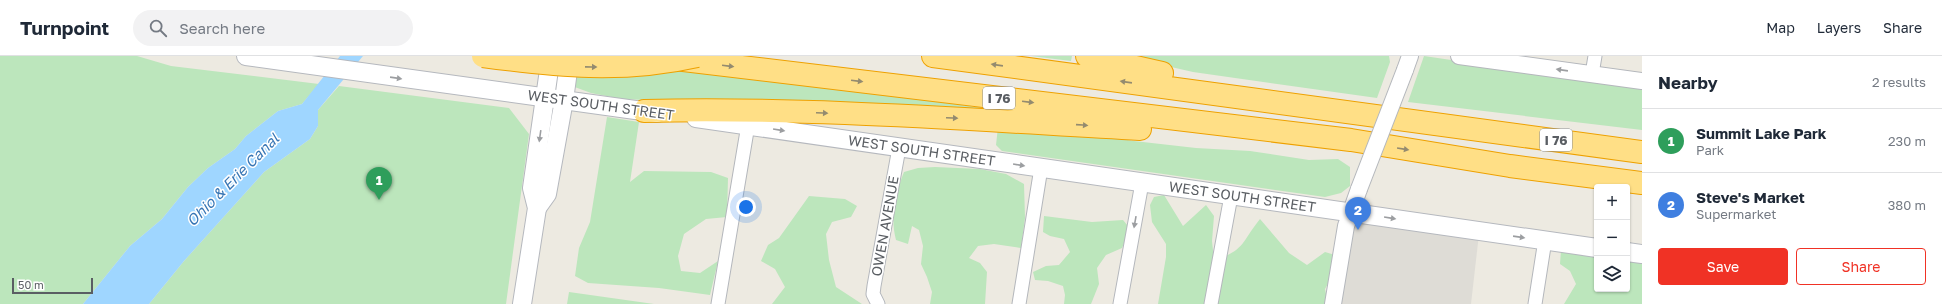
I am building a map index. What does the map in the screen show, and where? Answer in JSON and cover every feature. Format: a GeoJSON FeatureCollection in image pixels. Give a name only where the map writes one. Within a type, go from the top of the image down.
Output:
{"type":"FeatureCollection","features":[{"type":"Feature","properties":{"kind":"highway"},"geometry":{"type":"LineString","coordinates":[[482,56],[544,65],[592,68],[635,66],[697,56]]}},
{"type":"Feature","properties":{"kind":"highway","name":"I 76"},"geometry":{"type":"LineString","coordinates":[[648,56],[1351,140],[1510,166],[1642,183]]}},
{"type":"Feature","properties":{"kind":"highway","name":"I 76"},"geometry":{"type":"LineString","coordinates":[[933,56],[1373,114],[1469,129],[1642,152]]}},
{"type":"Feature","properties":{"kind":"highway"},"geometry":{"type":"LineString","coordinates":[[1088,56],[1180,78],[1373,114]]}},
{"type":"Feature","properties":{"kind":"highway"},"geometry":{"type":"LineString","coordinates":[[644,111],[716,109],[1011,120],[1351,140]]}},
{"type":"Feature","properties":{"kind":"highway"},"geometry":{"type":"LineString","coordinates":[[1469,129],[1642,141]]}},
{"type":"Feature","properties":{"kind":"highway"},"geometry":{"type":"LineString","coordinates":[[1510,166],[1594,186]]}},
{"type":"Feature","properties":{"kind":"highway"},"geometry":{"type":"LineString","coordinates":[[1630,195],[1642,198]]}},
{"type":"Feature","properties":{"kind":"main road","name":"WEST SOUTH STREET"},"geometry":{"type":"LineString","coordinates":[[246,56],[748,125],[1594,248]]}},
{"type":"Feature","properties":{"kind":"main road"},"geometry":{"type":"LineString","coordinates":[[522,304],[537,208],[532,188],[551,56]]}},
{"type":"Feature","properties":{"kind":"main road"},"geometry":{"type":"LineString","coordinates":[[537,208],[547,194],[564,100],[570,56]]}},
{"type":"Feature","properties":{"kind":"main road"},"geometry":{"type":"LineString","coordinates":[[1630,252],[1642,254]]}},
{"type":"Feature","properties":{"kind":"street"},"geometry":{"type":"LineString","coordinates":[[1459,56],[1642,81]]}},
{"type":"Feature","properties":{"kind":"street"},"geometry":{"type":"LineString","coordinates":[[1592,74],[1595,56]]}},
{"type":"Feature","properties":{"kind":"street"},"geometry":{"type":"LineString","coordinates":[[1333,304],[1346,226],[1407,63]]}},
{"type":"Feature","properties":{"kind":"street"},"geometry":{"type":"LineString","coordinates":[[718,304],[748,125]]}},
{"type":"Feature","properties":{"kind":"street","name":"OWEN AVENUE"},"geometry":{"type":"LineString","coordinates":[[878,304],[873,294],[874,286],[900,148]]}},
{"type":"Feature","properties":{"kind":"street"},"geometry":{"type":"LineString","coordinates":[[1019,304],[1041,168]]}},
{"type":"Feature","properties":{"kind":"street"},"geometry":{"type":"LineString","coordinates":[[1120,304],[1142,183]]}},
{"type":"Feature","properties":{"kind":"street"},"geometry":{"type":"LineString","coordinates":[[1211,304],[1231,196]]}},
{"type":"Feature","properties":{"kind":"street"},"geometry":{"type":"LineString","coordinates":[[1535,304],[1545,240]]}},
{"type":"Feature","properties":{"kind":"shaded area"},"geometry":{"type":"Polygon","coordinates":[[[1353,215],[1479,234],[1471,304],[1338,304],[1353,215]]]}},
{"type":"Feature","properties":{"kind":"green space"},"geometry":{"type":"Polygon","coordinates":[[[0,56],[137,56],[171,66],[319,84],[302,104],[278,111],[246,136],[235,149],[208,168],[188,187],[162,219],[130,246],[83,304],[0,304],[0,56]]]}},
{"type":"Feature","properties":{"kind":"green space"},"geometry":{"type":"Polygon","coordinates":[[[1031,56],[1072,56],[1071,61],[1031,56]]]}},
{"type":"Feature","properties":{"kind":"green space"},"geometry":{"type":"Polygon","coordinates":[[[1123,56],[1389,56],[1390,62],[1377,98],[1193,72],[1123,56]]]}},
{"type":"Feature","properties":{"kind":"green space"},"geometry":{"type":"Polygon","coordinates":[[[1424,56],[1642,88],[1642,130],[1408,102],[1424,56]]]}},
{"type":"Feature","properties":{"kind":"green space"},"geometry":{"type":"Polygon","coordinates":[[[693,67],[1054,118],[622,99],[591,93],[572,86],[572,74],[693,67]]]}},
{"type":"Feature","properties":{"kind":"green space"},"geometry":{"type":"Polygon","coordinates":[[[339,86],[509,108],[529,134],[506,304],[149,304],[184,261],[264,172],[310,139],[318,126],[318,110],[339,86]]]}},
{"type":"Feature","properties":{"kind":"green space"},"geometry":{"type":"Polygon","coordinates":[[[607,117],[639,122],[630,182],[644,171],[711,172],[728,178],[727,217],[706,219],[684,234],[678,256],[681,271],[700,273],[718,261],[710,295],[659,288],[588,283],[575,276],[579,248],[590,222],[607,117]]]}},
{"type":"Feature","properties":{"kind":"green space"},"geometry":{"type":"Polygon","coordinates":[[[998,127],[1045,127],[1134,141],[1196,148],[1250,151],[1309,160],[1338,159],[1350,167],[1350,186],[1341,193],[1325,197],[1002,151],[996,145],[998,127]]]}},
{"type":"Feature","properties":{"kind":"green space"},"geometry":{"type":"Polygon","coordinates":[[[935,167],[980,169],[1006,174],[1024,184],[1025,218],[1021,248],[994,244],[978,246],[969,258],[980,263],[987,272],[985,304],[930,304],[932,292],[921,264],[923,246],[919,230],[912,226],[908,244],[896,240],[893,223],[894,206],[904,172],[918,168],[935,167]]]}},
{"type":"Feature","properties":{"kind":"green space"},"geometry":{"type":"Polygon","coordinates":[[[1164,195],[1183,226],[1206,205],[1214,216],[1212,241],[1214,260],[1224,257],[1237,249],[1260,219],[1289,253],[1307,265],[1325,252],[1335,255],[1333,274],[1325,289],[1328,304],[1158,304],[1166,257],[1166,244],[1152,222],[1150,205],[1154,197],[1164,195]]]}},
{"type":"Feature","properties":{"kind":"green space"},"geometry":{"type":"Polygon","coordinates":[[[809,196],[845,199],[857,206],[851,217],[832,222],[826,234],[829,260],[836,287],[862,304],[772,304],[785,287],[775,269],[761,261],[768,245],[779,238],[809,196]]]}},
{"type":"Feature","properties":{"kind":"green space"},"geometry":{"type":"Polygon","coordinates":[[[1044,216],[1092,222],[1123,220],[1128,226],[1127,236],[1122,248],[1106,255],[1097,268],[1099,284],[1091,304],[1064,304],[1065,295],[1063,286],[1048,281],[1035,280],[1033,272],[1046,266],[1059,265],[1070,252],[1064,239],[1050,236],[1043,232],[1044,216]]]}},
{"type":"Feature","properties":{"kind":"green space"},"geometry":{"type":"Polygon","coordinates":[[[1561,250],[1594,255],[1594,292],[1630,292],[1630,259],[1642,260],[1642,304],[1564,304],[1576,284],[1570,271],[1560,264],[1561,250]]]}},
{"type":"Feature","properties":{"kind":"green space"},"geometry":{"type":"Polygon","coordinates":[[[569,292],[654,304],[567,304],[569,292]]]}},
{"type":"Feature","properties":{"kind":"water","name":"Ohio & Erie Canal"},"geometry":{"type":"Polygon","coordinates":[[[340,56],[363,56],[318,110],[318,126],[310,139],[264,172],[184,261],[149,304],[83,304],[130,246],[162,219],[188,187],[208,168],[235,149],[246,136],[278,111],[302,104],[340,56]]]}},
{"type":"Feature","properties":{"kind":"place","name":"Summit Lake Park"},"geometry":{"type":"Point","coordinates":[379,200]}},
{"type":"Feature","properties":{"kind":"place","name":"Steve's Market"},"geometry":{"type":"Point","coordinates":[1358,230]}}]}
